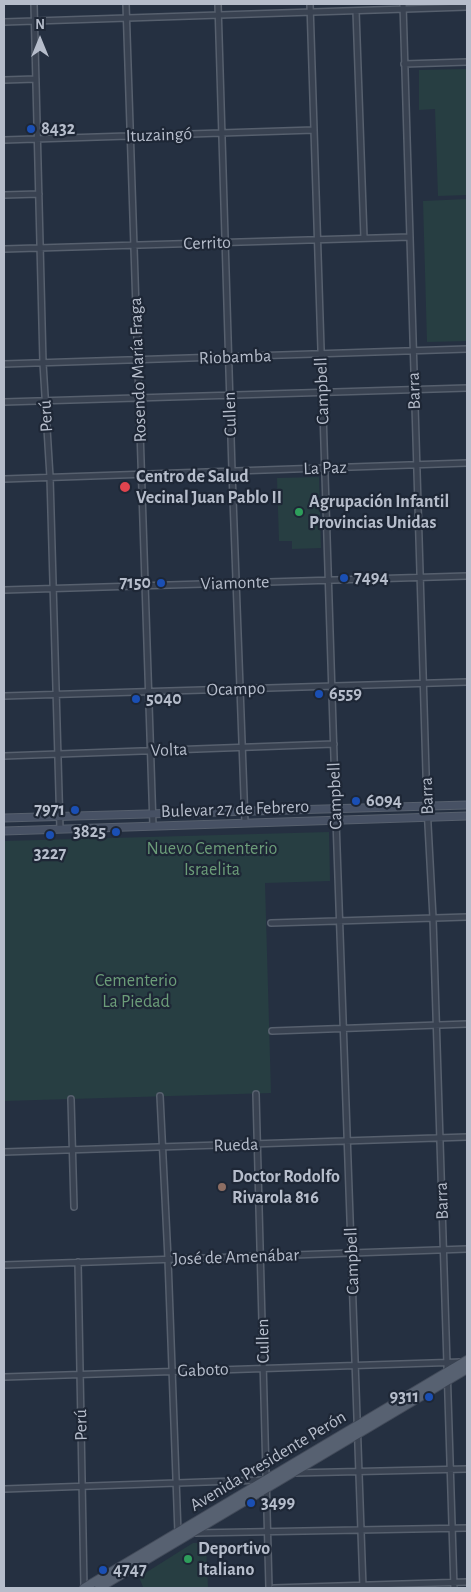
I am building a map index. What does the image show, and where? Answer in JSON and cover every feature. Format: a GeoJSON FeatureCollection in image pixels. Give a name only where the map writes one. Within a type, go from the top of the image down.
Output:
{"type":"FeatureCollection","features":[{"type":"Feature","properties":{"kind":"main road","name":"Bulevar 27 de Febrero"},"geometry":{"type":"LineString","coordinates":[[4,818],[467,805]]}},
{"type":"Feature","properties":{"kind":"main road","name":"Bulevar 27 de Febrero"},"geometry":{"type":"LineString","coordinates":[[4,831],[467,816]]}},
{"type":"Feature","properties":{"kind":"main road","name":"Avenida Presidente Perón"},"geometry":{"type":"LineString","coordinates":[[84,1588],[448,1371],[466,1364]]}},
{"type":"Feature","properties":{"kind":"main road","name":"Avenida Presidente Perón"},"geometry":{"type":"LineString","coordinates":[[98,1588],[448,1380],[466,1364]]}},
{"type":"Feature","properties":{"kind":"street","name":"Perú"},"geometry":{"type":"LineString","coordinates":[[34,4],[43,363],[50,477],[60,829]]}},
{"type":"Feature","properties":{"kind":"street","name":"Rosendo María Fraga"},"geometry":{"type":"LineString","coordinates":[[126,4],[153,826]]}},
{"type":"Feature","properties":{"kind":"street","name":"Cullen"},"geometry":{"type":"LineString","coordinates":[[218,4],[228,357],[245,823]]}},
{"type":"Feature","properties":{"kind":"street","name":"Campbell"},"geometry":{"type":"LineString","coordinates":[[310,4],[363,1587]]}},
{"type":"Feature","properties":{"kind":"street"},"geometry":{"type":"LineString","coordinates":[[4,22],[356,11],[403,7],[467,7]]}},
{"type":"Feature","properties":{"kind":"street","name":"Barra"},"geometry":{"type":"LineString","coordinates":[[403,7],[423,683],[448,1362],[454,1585]]}},
{"type":"Feature","properties":{"kind":"street"},"geometry":{"type":"LineString","coordinates":[[356,11],[364,238]]}},
{"type":"Feature","properties":{"kind":"street"},"geometry":{"type":"LineString","coordinates":[[404,64],[467,62]]}},
{"type":"Feature","properties":{"kind":"street"},"geometry":{"type":"LineString","coordinates":[[4,80],[36,79]]}},
{"type":"Feature","properties":{"kind":"street","name":"Ituzaingó"},"geometry":{"type":"LineString","coordinates":[[4,140],[314,130]]}},
{"type":"Feature","properties":{"kind":"street"},"geometry":{"type":"LineString","coordinates":[[4,195],[39,194]]}},
{"type":"Feature","properties":{"kind":"street","name":"Cerrito"},"geometry":{"type":"LineString","coordinates":[[4,250],[410,237]]}},
{"type":"Feature","properties":{"kind":"street","name":"Riobamba"},"geometry":{"type":"LineString","coordinates":[[4,364],[467,349]]}},
{"type":"Feature","properties":{"kind":"street"},"geometry":{"type":"LineString","coordinates":[[4,402],[467,388]]}},
{"type":"Feature","properties":{"kind":"street","name":"La Paz"},"geometry":{"type":"LineString","coordinates":[[4,479],[467,464]]}},
{"type":"Feature","properties":{"kind":"street","name":"Viamonte"},"geometry":{"type":"LineString","coordinates":[[4,590],[467,576]]}},
{"type":"Feature","properties":{"kind":"street","name":"Ocampo"},"geometry":{"type":"LineString","coordinates":[[4,696],[467,682]]}},
{"type":"Feature","properties":{"kind":"street","name":"Volta"},"geometry":{"type":"LineString","coordinates":[[4,756],[334,744]]}},
{"type":"Feature","properties":{"kind":"street"},"geometry":{"type":"LineString","coordinates":[[271,923],[467,917]]}},
{"type":"Feature","properties":{"kind":"street"},"geometry":{"type":"LineString","coordinates":[[272,1031],[467,1024]]}},
{"type":"Feature","properties":{"kind":"street","name":"Cullen"},"geometry":{"type":"LineString","coordinates":[[256,1094],[269,1588]]}},
{"type":"Feature","properties":{"kind":"street"},"geometry":{"type":"LineString","coordinates":[[160,1096],[178,1541]]}},
{"type":"Feature","properties":{"kind":"street"},"geometry":{"type":"LineString","coordinates":[[71,1099],[74,1207]]}},
{"type":"Feature","properties":{"kind":"street","name":"Rueda"},"geometry":{"type":"LineString","coordinates":[[4,1152],[467,1137]]}},
{"type":"Feature","properties":{"kind":"street","name":"José de Amenábar"},"geometry":{"type":"LineString","coordinates":[[4,1265],[467,1249]]}},
{"type":"Feature","properties":{"kind":"street","name":"Perú"},"geometry":{"type":"LineString","coordinates":[[78,1262],[84,1588]]}},
{"type":"Feature","properties":{"kind":"street","name":"Gaboto"},"geometry":{"type":"LineString","coordinates":[[4,1377],[448,1362],[466,1364]]}},
{"type":"Feature","properties":{"kind":"street"},"geometry":{"type":"LineString","coordinates":[[292,1474],[467,1469]]}},
{"type":"Feature","properties":{"kind":"street"},"geometry":{"type":"LineString","coordinates":[[4,1489],[266,1480]]}},
{"type":"Feature","properties":{"kind":"street"},"geometry":{"type":"LineString","coordinates":[[192,1533],[467,1528]]}},
{"type":"Feature","properties":{"kind":"street"},"geometry":{"type":"LineString","coordinates":[[274,1588],[454,1585],[467,1582]]}},
{"type":"Feature","properties":{"kind":"green space"},"geometry":{"type":"Polygon","coordinates":[[[467,69],[467,195],[438,196],[435,109],[419,110],[419,70],[467,69]]]}},
{"type":"Feature","properties":{"kind":"green space"},"geometry":{"type":"Polygon","coordinates":[[[467,199],[467,341],[427,342],[423,201],[467,199]]]}},
{"type":"Feature","properties":{"kind":"green space","name":"Agrupación Infantil Provincias Unidas"},"geometry":{"type":"Polygon","coordinates":[[[319,477],[321,548],[292,549],[292,541],[279,541],[277,478],[319,477]]]}},
{"type":"Feature","properties":{"kind":"green space","name":"Cementerio La Piedad"},"geometry":{"type":"Polygon","coordinates":[[[329,832],[330,881],[265,883],[271,1093],[4,1101],[4,841],[329,832]]]}},
{"type":"Feature","properties":{"kind":"green space","name":"Deportivo Italiano"},"geometry":{"type":"Polygon","coordinates":[[[193,1543],[206,1543],[208,1588],[143,1587],[139,1577],[193,1543]]]}},
{"type":"Feature","properties":{"kind":"place","name":"8432"},"geometry":{"type":"Point","coordinates":[31,129]}},
{"type":"Feature","properties":{"kind":"place","name":"Centro de Salud Vecinal Juan Pablo II"},"geometry":{"type":"Point","coordinates":[125,487]}},
{"type":"Feature","properties":{"kind":"place","name":"Agrupación Infantil Provincias Unidas"},"geometry":{"type":"Point","coordinates":[299,512]}},
{"type":"Feature","properties":{"kind":"place","name":"7494"},"geometry":{"type":"Point","coordinates":[344,578]}},
{"type":"Feature","properties":{"kind":"place","name":"7150"},"geometry":{"type":"Point","coordinates":[161,583]}},
{"type":"Feature","properties":{"kind":"place","name":"6559"},"geometry":{"type":"Point","coordinates":[319,694]}},
{"type":"Feature","properties":{"kind":"place","name":"5040"},"geometry":{"type":"Point","coordinates":[136,699]}},
{"type":"Feature","properties":{"kind":"place","name":"6094"},"geometry":{"type":"Point","coordinates":[356,801]}},
{"type":"Feature","properties":{"kind":"place","name":"7971"},"geometry":{"type":"Point","coordinates":[75,810]}},
{"type":"Feature","properties":{"kind":"place","name":"3825"},"geometry":{"type":"Point","coordinates":[116,832]}},
{"type":"Feature","properties":{"kind":"place","name":"3227"},"geometry":{"type":"Point","coordinates":[50,835]}},
{"type":"Feature","properties":{"kind":"place","name":"Doctor Rodolfo Rivarola 816"},"geometry":{"type":"Point","coordinates":[222,1187]}},
{"type":"Feature","properties":{"kind":"place","name":"9311"},"geometry":{"type":"Point","coordinates":[429,1397]}},
{"type":"Feature","properties":{"kind":"place","name":"3499"},"geometry":{"type":"Point","coordinates":[251,1503]}},
{"type":"Feature","properties":{"kind":"place","name":"Deportivo Italiano"},"geometry":{"type":"Point","coordinates":[188,1559]}},
{"type":"Feature","properties":{"kind":"place","name":"4747"},"geometry":{"type":"Point","coordinates":[103,1570]}},
{"type":"Feature","properties":{"kind":"park label","name":"Nuevo Cementerio Israelita"},"geometry":{"type":"Point","coordinates":[212,860]}}]}
